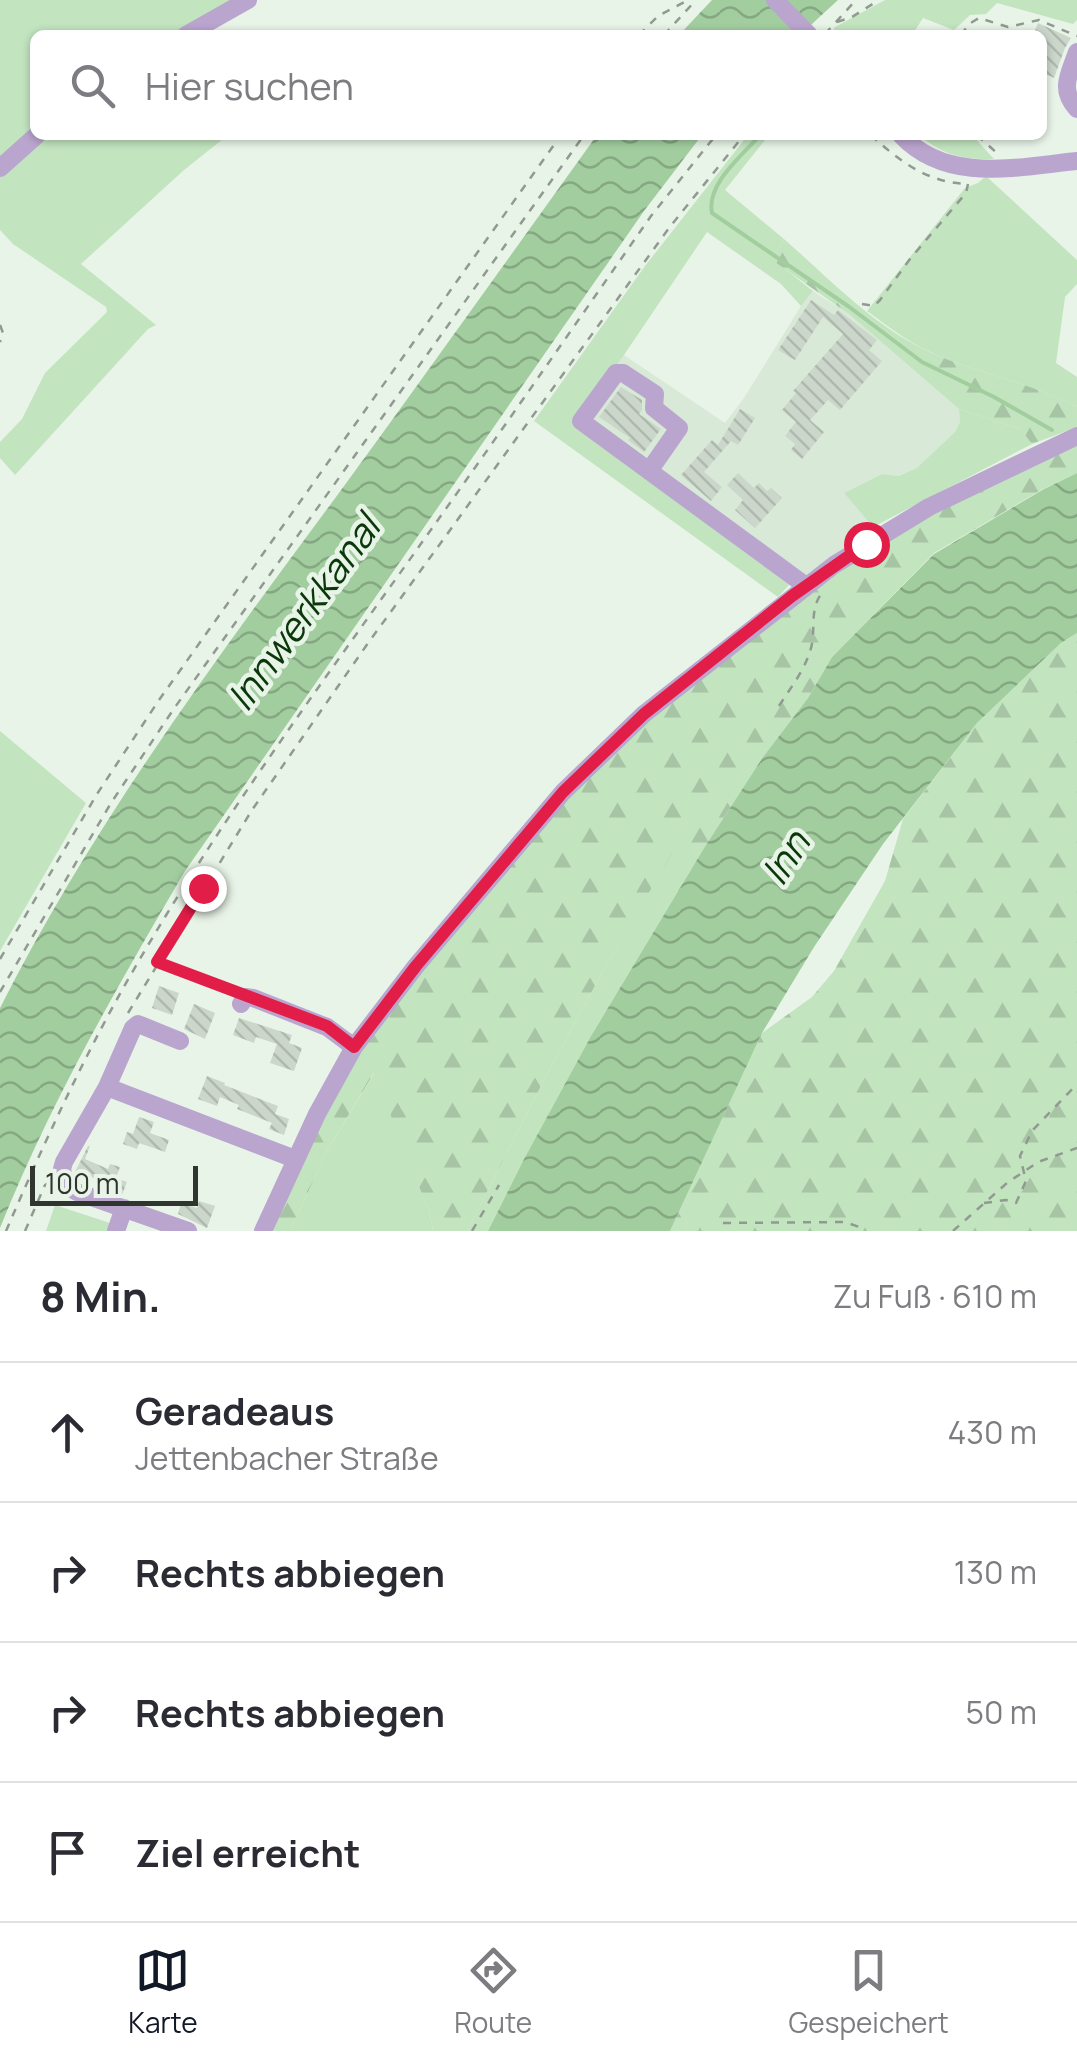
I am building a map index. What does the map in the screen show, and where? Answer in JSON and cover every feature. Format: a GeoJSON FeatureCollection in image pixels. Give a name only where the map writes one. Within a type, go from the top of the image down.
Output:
{"type":"FeatureCollection","features":[{"type":"Feature","properties":{"kind":"street"},"geometry":{"type":"LineString","coordinates":[[195,30],[248,0]]}},
{"type":"Feature","properties":{"kind":"street"},"geometry":{"type":"LineString","coordinates":[[775,0],[804,30]]}},
{"type":"Feature","properties":{"kind":"street"},"geometry":{"type":"LineString","coordinates":[[1077,52],[1066,90],[1068,100],[1077,109]]}},
{"type":"Feature","properties":{"kind":"street"},"geometry":{"type":"LineString","coordinates":[[0,168],[31,140]]}},
{"type":"Feature","properties":{"kind":"street"},"geometry":{"type":"LineString","coordinates":[[907,140],[924,155],[964,168],[1077,161]]}},
{"type":"Feature","properties":{"kind":"street"},"geometry":{"type":"LineString","coordinates":[[649,471],[679,428],[654,408],[655,394],[616,372],[581,422],[649,471],[815,589]]}},
{"type":"Feature","properties":{"kind":"street"},"geometry":{"type":"LineString","coordinates":[[263,1231],[330,1087],[354,1047],[416,966],[563,792],[644,714],[815,589],[866,544],[929,507],[1077,436]]}},
{"type":"Feature","properties":{"kind":"street"},"geometry":{"type":"LineString","coordinates":[[243,1001],[327,1026],[354,1047]]}},
{"type":"Feature","properties":{"kind":"street"},"geometry":{"type":"LineString","coordinates":[[180,1042],[138,1024],[132,1028],[106,1087],[64,1162],[62,1177],[70,1189],[188,1231]]}},
{"type":"Feature","properties":{"kind":"street"},"geometry":{"type":"LineString","coordinates":[[106,1087],[295,1159]]}},
{"type":"Feature","properties":{"kind":"street"},"geometry":{"type":"LineString","coordinates":[[116,1231],[124,1208]]}},
{"type":"Feature","properties":{"kind":"path"},"geometry":{"type":"LineString","coordinates":[[644,30],[658,16],[688,0]]}},
{"type":"Feature","properties":{"kind":"path"},"geometry":{"type":"LineString","coordinates":[[669,30],[696,0]]}},
{"type":"Feature","properties":{"kind":"path"},"geometry":{"type":"LineString","coordinates":[[829,30],[856,0]]}},
{"type":"Feature","properties":{"kind":"path"},"geometry":{"type":"LineString","coordinates":[[837,22],[879,0]]}},
{"type":"Feature","properties":{"kind":"path"},"geometry":{"type":"LineString","coordinates":[[965,30],[979,18],[1008,28],[1039,20],[1077,36]]}},
{"type":"Feature","properties":{"kind":"path"},"geometry":{"type":"LineString","coordinates":[[0,958],[96,794],[160,700],[557,140]]}},
{"type":"Feature","properties":{"kind":"path"},"geometry":{"type":"LineString","coordinates":[[0,992],[111,803],[173,710],[580,140]]}},
{"type":"Feature","properties":{"kind":"path"},"geometry":{"type":"LineString","coordinates":[[6,1231],[120,992],[181,889],[296,718],[640,232],[712,140]]}},
{"type":"Feature","properties":{"kind":"path"},"geometry":{"type":"LineString","coordinates":[[126,1016],[252,810],[366,646],[669,228],[740,140]]}},
{"type":"Feature","properties":{"kind":"path"},"geometry":{"type":"LineString","coordinates":[[983,140],[1008,168]]}},
{"type":"Feature","properties":{"kind":"path"},"geometry":{"type":"LineString","coordinates":[[862,304],[874,306],[880,300],[966,193],[968,184]]}},
{"type":"Feature","properties":{"kind":"path"},"geometry":{"type":"LineString","coordinates":[[0,325],[0,342]]}},
{"type":"Feature","properties":{"kind":"path"},"geometry":{"type":"LineString","coordinates":[[779,706],[804,668],[812,644],[815,589]]}},
{"type":"Feature","properties":{"kind":"path"},"geometry":{"type":"LineString","coordinates":[[157,962],[243,1001]]}},
{"type":"Feature","properties":{"kind":"path"},"geometry":{"type":"LineString","coordinates":[[984,1204],[1006,1200],[1016,1203],[1026,1181],[1020,1156],[1032,1131],[1077,1084]]}},
{"type":"Feature","properties":{"kind":"path"},"geometry":{"type":"LineString","coordinates":[[953,1231],[1038,1162],[1077,1148]]}},
{"type":"Feature","properties":{"kind":"path"},"geometry":{"type":"LineString","coordinates":[[25,1231],[49,1176]]}},
{"type":"Feature","properties":{"kind":"path"},"geometry":{"type":"LineString","coordinates":[[472,1231],[499,1185]]}},
{"type":"Feature","properties":{"kind":"path"},"geometry":{"type":"LineString","coordinates":[[724,1223],[845,1222],[864,1231]]}},
{"type":"Feature","properties":{"kind":"shaded area"},"geometry":{"type":"Polygon","coordinates":[[[813,291],[850,315],[959,409],[960,422],[955,432],[917,469],[899,476],[882,474],[844,493],[873,527],[804,577],[574,424],[624,355],[725,423],[813,291]]]}},
{"type":"Feature","properties":{"kind":"green space"},"geometry":{"type":"Polygon","coordinates":[[[0,0],[236,0],[184,30],[30,30],[30,135],[0,162],[0,0]]]}},
{"type":"Feature","properties":{"kind":"green space"},"geometry":{"type":"Polygon","coordinates":[[[885,0],[1077,0],[1077,20],[1073,24],[997,3],[986,14],[970,15],[954,30],[923,18],[915,30],[834,30],[885,0]]]}},
{"type":"Feature","properties":{"kind":"green space"},"geometry":{"type":"Polygon","coordinates":[[[37,140],[222,140],[81,264],[156,325],[148,329],[15,475],[0,458],[0,442],[22,419],[45,373],[107,312],[106,307],[13,244],[0,230],[0,174],[37,140]]]}},
{"type":"Feature","properties":{"kind":"green space"},"geometry":{"type":"Polygon","coordinates":[[[744,140],[765,140],[725,190],[784,239],[776,262],[813,291],[801,306],[781,284],[707,232],[574,424],[789,585],[778,597],[534,421],[645,266],[744,140]]]}},
{"type":"Feature","properties":{"kind":"green space"},"geometry":{"type":"Polygon","coordinates":[[[927,140],[977,140],[994,159],[954,155],[927,140]]]}},
{"type":"Feature","properties":{"kind":"green space"},"geometry":{"type":"Polygon","coordinates":[[[986,176],[1077,260],[1077,284],[1065,297],[1056,363],[1077,377],[1077,407],[929,352],[867,311],[965,188],[986,176]]]}},
{"type":"Feature","properties":{"kind":"green space"},"geometry":{"type":"Polygon","coordinates":[[[784,239],[896,334],[939,356],[1077,407],[1077,427],[1032,444],[1020,429],[959,409],[850,315],[775,262],[784,239]]]}},
{"type":"Feature","properties":{"kind":"green space"},"geometry":{"type":"Polygon","coordinates":[[[959,409],[1020,429],[1032,444],[873,527],[844,493],[882,474],[899,476],[917,468],[955,432],[960,422],[959,409]]]}},
{"type":"Feature","properties":{"kind":"green space"},"geometry":{"type":"Polygon","coordinates":[[[1077,442],[1077,473],[934,553],[832,657],[704,848],[677,845],[604,969],[467,1231],[433,1231],[430,1214],[374,1073],[328,1149],[290,1231],[269,1231],[285,1192],[364,1041],[570,793],[633,731],[786,609],[896,533],[1077,442]]]}},
{"type":"Feature","properties":{"kind":"green space"},"geometry":{"type":"Polygon","coordinates":[[[1077,633],[1077,1231],[670,1231],[762,1033],[812,997],[834,971],[885,881],[903,819],[977,723],[1061,643],[1077,633]]]}},
{"type":"Feature","properties":{"kind":"green space"},"geometry":{"type":"Polygon","coordinates":[[[0,731],[86,803],[0,951],[0,731]]]}},
{"type":"Feature","properties":{"kind":"green space"},"geometry":{"type":"Polygon","coordinates":[[[677,844],[704,848],[591,1036],[488,1231],[467,1231],[604,969],[677,844]]]}},
{"type":"Feature","properties":{"kind":"green space"},"geometry":{"type":"Polygon","coordinates":[[[375,1072],[430,1214],[433,1231],[290,1231],[328,1149],[375,1072]]]}},
{"type":"Feature","properties":{"kind":"green space"},"geometry":{"type":"Polygon","coordinates":[[[55,1205],[110,1223],[107,1231],[46,1231],[55,1205]]]}},
{"type":"Feature","properties":{"kind":"water"},"geometry":{"type":"Polygon","coordinates":[[[712,0],[838,0],[805,30],[684,30],[712,0]]]}},
{"type":"Feature","properties":{"kind":"water","name":"Innwerkkanal"},"geometry":{"type":"Polygon","coordinates":[[[593,140],[698,140],[644,211],[185,871],[63,1091],[0,1228],[0,1008],[74,874],[157,745],[593,140]]]}},
{"type":"Feature","properties":{"kind":"water","name":"Inn"},"geometry":{"type":"Polygon","coordinates":[[[1077,473],[1077,633],[1061,643],[977,723],[883,844],[762,1033],[670,1231],[488,1231],[591,1036],[704,848],[832,657],[934,554],[1077,473]]]}},
{"type":"Feature","properties":{"kind":"building"},"geometry":{"type":"Polygon","coordinates":[[[1038,23],[1071,38],[1054,78],[1047,74],[1047,30],[1035,30],[1038,23]]]}},
{"type":"Feature","properties":{"kind":"building"},"geometry":{"type":"Polygon","coordinates":[[[811,300],[834,315],[838,310],[877,340],[869,350],[882,361],[840,410],[828,400],[810,420],[824,432],[802,459],[791,450],[795,444],[785,436],[796,422],[782,410],[796,393],[793,391],[843,334],[823,317],[795,360],[778,350],[811,300]]]}},
{"type":"Feature","properties":{"kind":"building"},"geometry":{"type":"Polygon","coordinates":[[[621,387],[642,400],[639,414],[661,429],[644,452],[599,417],[621,387]]]}},
{"type":"Feature","properties":{"kind":"building"},"geometry":{"type":"Polygon","coordinates":[[[740,409],[755,418],[738,445],[731,441],[704,472],[722,487],[711,501],[681,475],[712,440],[718,445],[740,409]]]}},
{"type":"Feature","properties":{"kind":"building"},"geometry":{"type":"Polygon","coordinates":[[[738,473],[754,488],[759,483],[782,498],[755,528],[735,510],[743,500],[727,485],[738,473]]]}},
{"type":"Feature","properties":{"kind":"building"},"geometry":{"type":"Polygon","coordinates":[[[159,986],[179,993],[172,1015],[152,1008],[159,986]]]}},
{"type":"Feature","properties":{"kind":"building"},"geometry":{"type":"Polygon","coordinates":[[[194,1004],[215,1013],[205,1039],[184,1029],[194,1004]]]}},
{"type":"Feature","properties":{"kind":"building"},"geometry":{"type":"Polygon","coordinates":[[[239,1018],[292,1035],[289,1043],[302,1048],[294,1071],[270,1063],[277,1044],[256,1037],[254,1043],[233,1035],[239,1018]]]}},
{"type":"Feature","properties":{"kind":"building"},"geometry":{"type":"Polygon","coordinates":[[[207,1076],[278,1106],[275,1114],[289,1119],[284,1135],[269,1129],[272,1123],[237,1109],[239,1105],[220,1097],[217,1106],[198,1099],[207,1076]]]}},
{"type":"Feature","properties":{"kind":"building"},"geometry":{"type":"Polygon","coordinates":[[[139,1117],[154,1122],[150,1133],[169,1140],[165,1152],[139,1143],[137,1149],[123,1144],[127,1132],[133,1134],[139,1117]]]}},
{"type":"Feature","properties":{"kind":"building"},"geometry":{"type":"Polygon","coordinates":[[[88,1146],[85,1159],[108,1169],[110,1164],[120,1167],[116,1178],[127,1182],[122,1195],[109,1190],[111,1184],[75,1172],[88,1146]]]}},
{"type":"Feature","properties":{"kind":"building"},"geometry":{"type":"Polygon","coordinates":[[[199,1201],[215,1206],[207,1228],[178,1214],[181,1203],[197,1208],[199,1201]]]}},
{"type":"Feature","properties":{"kind":"waterway"},"geometry":{"type":"LineString","coordinates":[[755,140],[720,181],[714,192],[712,213],[922,362],[1052,430]]}},
{"type":"Feature","properties":{"kind":"route"},"geometry":{"type":"LineString","coordinates":[[203,888],[157,962],[327,1026],[354,1047],[388,999],[563,792],[644,714],[792,596],[866,544]]}}]}
